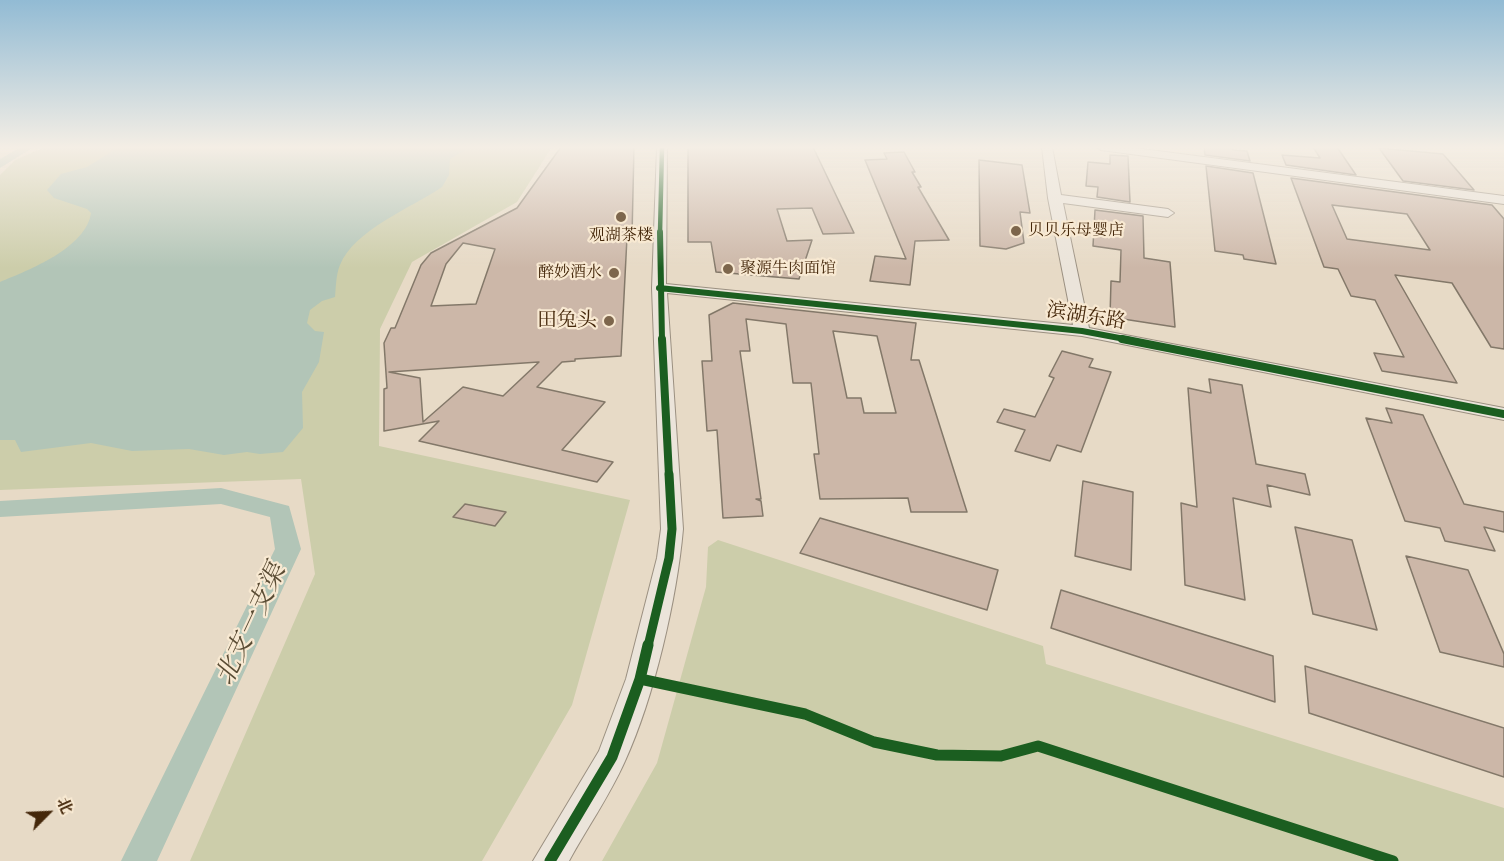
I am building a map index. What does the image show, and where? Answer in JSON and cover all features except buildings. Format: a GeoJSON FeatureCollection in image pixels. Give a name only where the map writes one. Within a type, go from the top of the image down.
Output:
{"type":"FeatureCollection","features":[{"type":"Feature","properties":{"kind":"street"},"geometry":{"type":"LineString","coordinates":[[550,861],[612,757],[640,679],[669,558],[672,529],[658,288],[661,187]]}},
{"type":"Feature","properties":{"kind":"street"},"geometry":{"type":"LineString","coordinates":[[1053,187],[1082,331]]}},
{"type":"Feature","properties":{"kind":"street"},"geometry":{"type":"LineString","coordinates":[[1415,187],[1504,200]]}},
{"type":"Feature","properties":{"kind":"street"},"geometry":{"type":"LineString","coordinates":[[1054,198],[1168,213]]}},
{"type":"Feature","properties":{"kind":"street","name":"滨湖东路"},"geometry":{"type":"LineString","coordinates":[[658,288],[699,290],[1082,331],[1504,414]]}},
{"type":"Feature","properties":{"kind":"green space"},"geometry":{"type":"Polygon","coordinates":[[[0,187],[526,187],[517,202],[412,262],[380,329],[379,446],[630,500],[572,705],[482,861],[190,861],[315,574],[301,479],[0,490],[0,187]]]}},
{"type":"Feature","properties":{"kind":"green space"},"geometry":{"type":"Polygon","coordinates":[[[718,540],[1043,646],[1046,664],[1504,808],[1504,861],[602,861],[657,763],[706,587],[708,547],[718,540]]]}},
{"type":"Feature","properties":{"kind":"shaded area"},"geometry":{"type":"Polygon","coordinates":[[[49,187],[442,187],[370,230],[357,241],[347,252],[340,265],[335,297],[322,301],[310,310],[307,323],[315,331],[324,332],[319,362],[302,392],[303,428],[283,452],[260,454],[247,452],[224,455],[189,449],[132,451],[91,443],[21,452],[15,440],[0,440],[0,282],[40,264],[68,247],[87,226],[91,213],[87,209],[54,198],[47,190],[49,187]]]}},
{"type":"Feature","properties":{"kind":"waterway","name":"北支一支渠"},"geometry":{"type":"LineString","coordinates":[[0,509],[221,496],[281,512],[288,549],[139,861]]}},
{"type":"Feature","properties":{"kind":"cycle path"},"geometry":{"type":"LineString","coordinates":[[550,861],[612,757],[640,679],[669,558],[672,529],[659,288],[661,187]]}},
{"type":"Feature","properties":{"kind":"cycle path"},"geometry":{"type":"LineString","coordinates":[[659,288],[699,290],[1082,331],[1504,414]]}},
{"type":"Feature","properties":{"kind":"cycle path"},"geometry":{"type":"LineString","coordinates":[[640,679],[805,714],[874,742],[937,755],[1001,756],[1038,746],[1393,861]]}},
{"type":"Feature","properties":{"kind":"place","name":"观湖茶楼"},"geometry":{"type":"Point","coordinates":[621,217]}},
{"type":"Feature","properties":{"kind":"place","name":"贝贝乐母婴店"},"geometry":{"type":"Point","coordinates":[1016,231]}},
{"type":"Feature","properties":{"kind":"place","name":"聚源牛肉面馆"},"geometry":{"type":"Point","coordinates":[728,269]}},
{"type":"Feature","properties":{"kind":"place","name":"醉妙酒水"},"geometry":{"type":"Point","coordinates":[614,273]}},
{"type":"Feature","properties":{"kind":"place","name":"田兔头"},"geometry":{"type":"Point","coordinates":[609,321]}}]}
